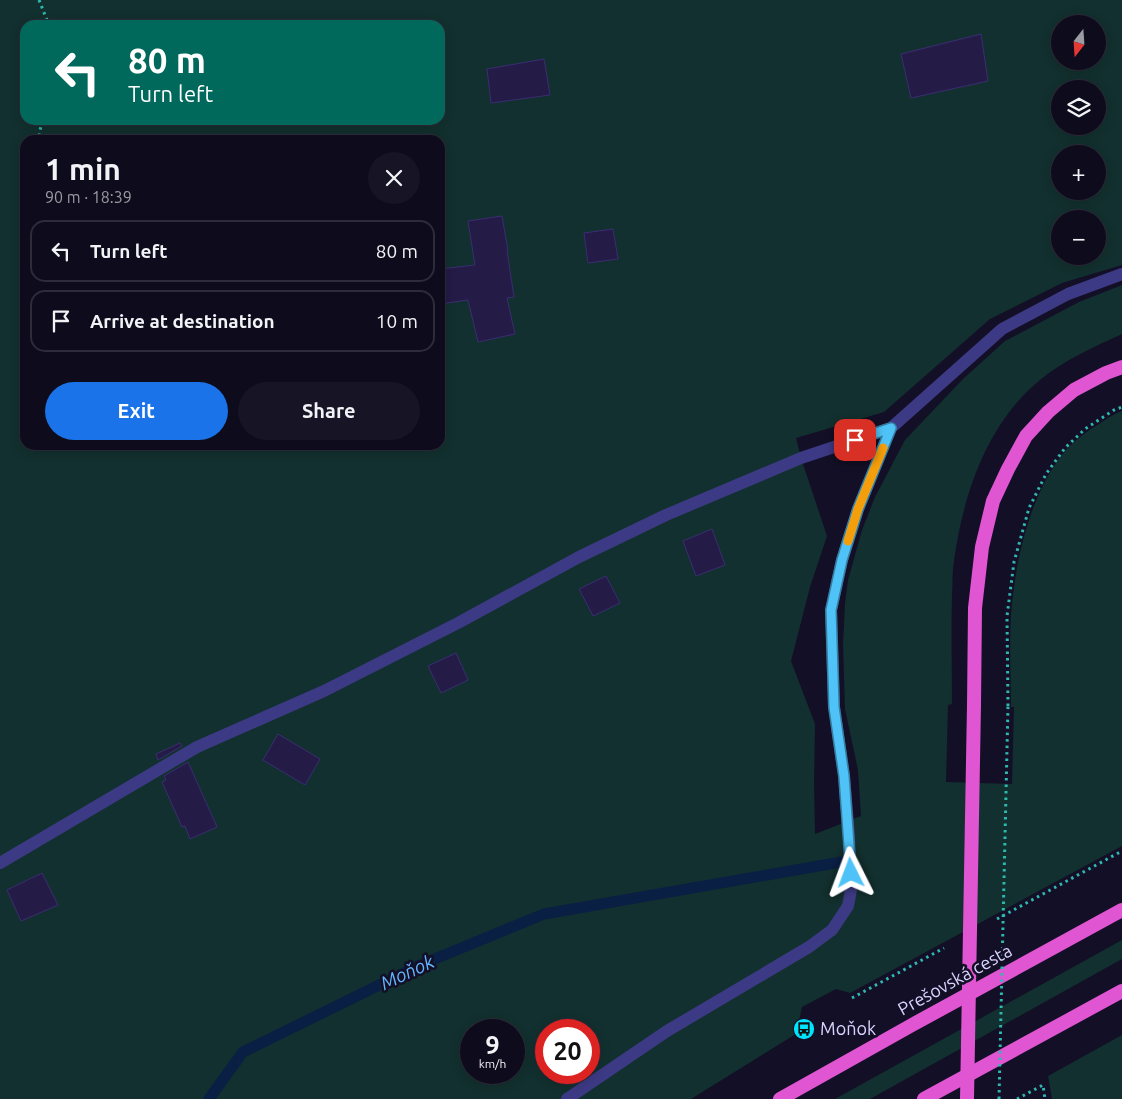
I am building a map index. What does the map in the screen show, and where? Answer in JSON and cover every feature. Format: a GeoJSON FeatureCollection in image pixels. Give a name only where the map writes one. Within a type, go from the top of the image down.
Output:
{"type":"FeatureCollection","features":[{"type":"Feature","properties":{"kind":"highway"},"geometry":{"type":"LineString","coordinates":[[967,1099],[975,608],[982,547],[993,501],[1026,436],[1048,412],[1074,390],[1106,373],[1122,367]]}},
{"type":"Feature","properties":{"kind":"highway","name":"Prešovská cesta"},"geometry":{"type":"LineString","coordinates":[[780,1099],[1122,910]]}},
{"type":"Feature","properties":{"kind":"highway"},"geometry":{"type":"LineString","coordinates":[[924,1099],[1122,991]]}},
{"type":"Feature","properties":{"kind":"lane"},"geometry":{"type":"LineString","coordinates":[[0,863],[197,747],[324,691],[458,623],[579,557],[666,515],[801,458],[891,428],[1002,329],[1068,294],[1122,274]]}},
{"type":"Feature","properties":{"kind":"lane"},"geometry":{"type":"LineString","coordinates":[[567,1099],[667,1031],[809,947],[832,930],[848,906],[851,890],[850,864],[844,776],[834,707],[831,610],[842,560],[858,509],[891,428]]}},
{"type":"Feature","properties":{"kind":"path"},"geometry":{"type":"LineString","coordinates":[[39,0],[47,20]]}},
{"type":"Feature","properties":{"kind":"path"},"geometry":{"type":"LineString","coordinates":[[999,1099],[1008,706],[1007,616],[1014,562],[1029,508],[1046,474],[1065,448],[1085,429],[1114,410],[1122,407]]}},
{"type":"Feature","properties":{"kind":"path"},"geometry":{"type":"LineString","coordinates":[[1017,1099],[1043,1085],[1045,1099]]}},
{"type":"Feature","properties":{"kind":"green space"},"geometry":{"type":"Polygon","coordinates":[[[0,0],[1122,0],[1122,265],[1062,283],[990,319],[884,412],[796,438],[827,536],[810,587],[791,661],[815,724],[815,834],[861,816],[858,770],[845,709],[843,645],[845,603],[848,580],[862,530],[875,497],[905,440],[963,379],[1005,341],[1079,302],[1122,285],[1122,334],[1059,366],[1021,397],[1005,417],[992,439],[980,462],[971,486],[958,536],[953,569],[952,704],[948,705],[946,782],[1012,784],[1014,707],[1011,707],[1011,615],[1016,572],[1026,528],[1043,486],[1053,467],[1066,450],[1077,439],[1122,411],[1122,846],[850,993],[836,989],[802,1007],[799,1021],[804,1029],[691,1099],[0,1099],[0,0]]]}},
{"type":"Feature","properties":{"kind":"green space"},"geometry":{"type":"Polygon","coordinates":[[[1122,940],[1122,959],[870,1099],[835,1099],[1122,940]]]}},
{"type":"Feature","properties":{"kind":"green space"},"geometry":{"type":"Polygon","coordinates":[[[1122,1035],[1122,1099],[1052,1099],[1048,1076],[1122,1035]]]}},
{"type":"Feature","properties":{"kind":"building"},"geometry":{"type":"Polygon","coordinates":[[[981,34],[988,81],[911,98],[901,54],[981,34]]]}},
{"type":"Feature","properties":{"kind":"building"},"geometry":{"type":"Polygon","coordinates":[[[544,59],[550,95],[491,103],[487,69],[544,59]]]}},
{"type":"Feature","properties":{"kind":"building"},"geometry":{"type":"Polygon","coordinates":[[[502,216],[514,297],[507,298],[515,334],[478,342],[468,300],[445,303],[445,268],[475,265],[468,221],[502,216]]]}},
{"type":"Feature","properties":{"kind":"building"},"geometry":{"type":"Polygon","coordinates":[[[613,229],[618,259],[588,263],[584,233],[613,229]]]}},
{"type":"Feature","properties":{"kind":"building"},"geometry":{"type":"Polygon","coordinates":[[[712,529],[725,565],[696,576],[683,541],[712,529]]]}},
{"type":"Feature","properties":{"kind":"building"},"geometry":{"type":"Polygon","coordinates":[[[606,576],[620,603],[593,616],[579,589],[606,576]]]}},
{"type":"Feature","properties":{"kind":"building"},"geometry":{"type":"Polygon","coordinates":[[[456,653],[468,680],[441,693],[428,666],[456,653]]]}},
{"type":"Feature","properties":{"kind":"building"},"geometry":{"type":"Polygon","coordinates":[[[278,734],[320,759],[305,785],[263,760],[278,734]]]}},
{"type":"Feature","properties":{"kind":"building"},"geometry":{"type":"Polygon","coordinates":[[[180,743],[182,746],[158,760],[156,754],[180,743]]]}},
{"type":"Feature","properties":{"kind":"building"},"geometry":{"type":"Polygon","coordinates":[[[188,762],[217,827],[190,839],[185,826],[182,827],[162,782],[166,780],[164,776],[188,762]]]}},
{"type":"Feature","properties":{"kind":"building"},"geometry":{"type":"Polygon","coordinates":[[[42,873],[58,905],[21,921],[7,890],[42,873]]]}},
{"type":"Feature","properties":{"kind":"waterway","name":"Moňok"},"geometry":{"type":"LineString","coordinates":[[209,1099],[243,1052],[420,965],[544,914],[841,862]]}},
{"type":"Feature","properties":{"kind":"slow traffic"},"geometry":{"type":"LineString","coordinates":[[848,541],[858,509],[883,448]]}},
{"type":"Feature","properties":{"kind":"place","name":"Moňok"},"geometry":{"type":"Point","coordinates":[804,1029]}},
{"type":"Feature","properties":{"kind":"route"},"geometry":{"type":"LineString","coordinates":[[851,873],[844,776],[834,707],[831,610],[842,560],[858,509],[891,428],[855,440]]}}]}
